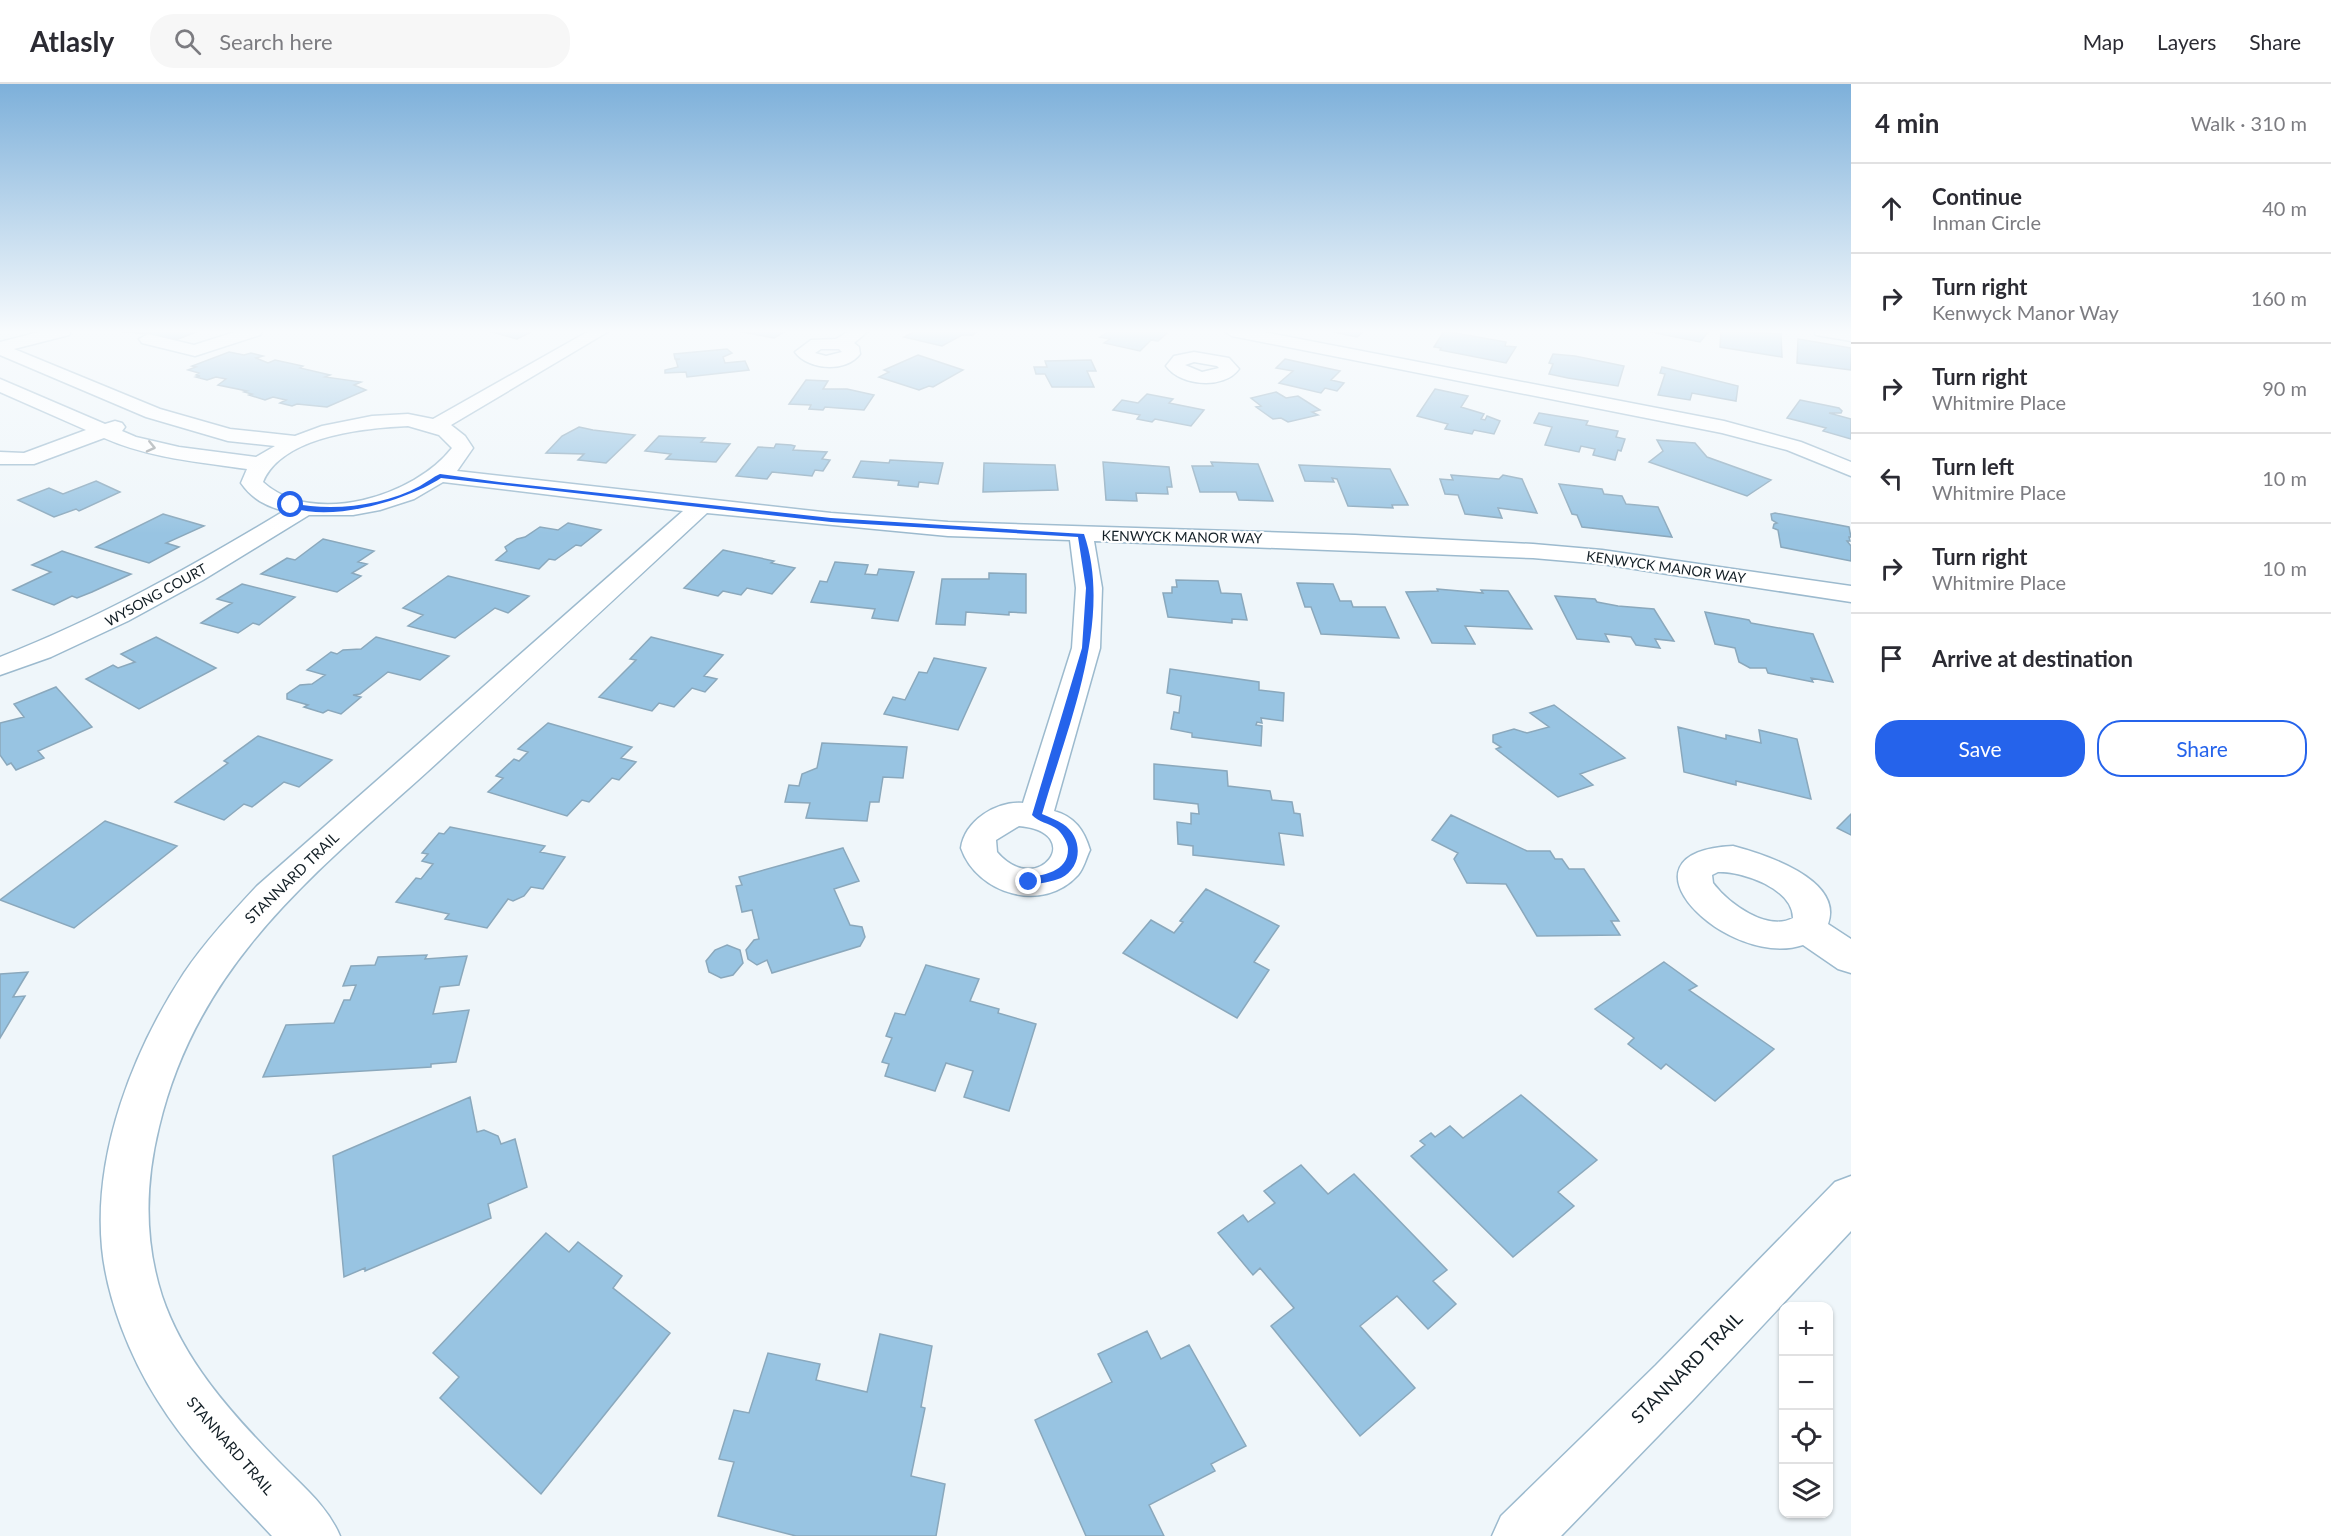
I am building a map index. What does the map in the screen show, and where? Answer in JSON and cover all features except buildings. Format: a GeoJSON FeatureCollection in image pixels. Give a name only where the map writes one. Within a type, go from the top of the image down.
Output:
{"type":"FeatureCollection","features":[{"type":"Feature","properties":{"kind":"street"},"geometry":{"type":"LineString","coordinates":[[31,399],[103,431],[148,447],[260,464]]}},
{"type":"Feature","properties":{"kind":"street"},"geometry":{"type":"LineString","coordinates":[[120,399],[153,413],[228,435],[297,442]]}},
{"type":"Feature","properties":{"kind":"street"},"geometry":{"type":"LineString","coordinates":[[436,425],[482,399]]}},
{"type":"Feature","properties":{"kind":"street"},"geometry":{"type":"LineString","coordinates":[[1579,399],[1724,427],[1794,446],[1851,470]]}},
{"type":"Feature","properties":{"kind":"street"},"geometry":{"type":"LineString","coordinates":[[4,468],[29,467],[31,463],[26,459],[153,413]]}},
{"type":"Feature","properties":{"kind":"street"},"geometry":{"type":"LineString","coordinates":[[408,420],[436,425],[456,435],[463,448],[455,463],[421,488],[386,501],[344,509],[305,508],[277,502],[252,483],[260,464],[297,442],[329,430],[372,422],[408,420]]}},
{"type":"Feature","properties":{"kind":"street","name":"KENWYCK MANOR WAY"},"geometry":{"type":"LineString","coordinates":[[440,476],[867,523],[1081,535],[1344,541],[1533,551],[1602,557],[1851,594]]}},
{"type":"Feature","properties":{"kind":"street","name":"STANNARD TRAIL"},"geometry":{"type":"LineString","coordinates":[[311,1536],[204,1420],[175,1381],[146,1324],[126,1248],[126,1205],[133,1145],[148,1088],[170,1034],[198,984],[231,938],[270,896],[702,506]]}},
{"type":"Feature","properties":{"kind":"street","name":"WYSONG COURT"},"geometry":{"type":"LineString","coordinates":[[0,667],[83,634],[140,607],[305,508]]}},
{"type":"Feature","properties":{"kind":"street"},"geometry":{"type":"LineString","coordinates":[[1036,815],[1086,648],[1089,588],[1081,535]]}},
{"type":"Feature","properties":{"kind":"street"},"geometry":{"type":"LineString","coordinates":[[1807,929],[1851,958]]}},
{"type":"Feature","properties":{"kind":"street","name":"STANNARD TRAIL"},"geometry":{"type":"LineString","coordinates":[[1521,1536],[1674,1383],[1851,1198]]}},
{"type":"Feature","properties":{"kind":"route"},"geometry":{"type":"LineString","coordinates":[[291,505],[305,508],[344,509],[386,501],[421,488],[440,476],[831,520],[948,529],[1081,535],[1089,588],[1086,648],[1076,690],[1036,815],[1049,819],[1062,827],[1073,844],[1073,856],[1068,867],[1058,875],[1029,882]]}}]}
